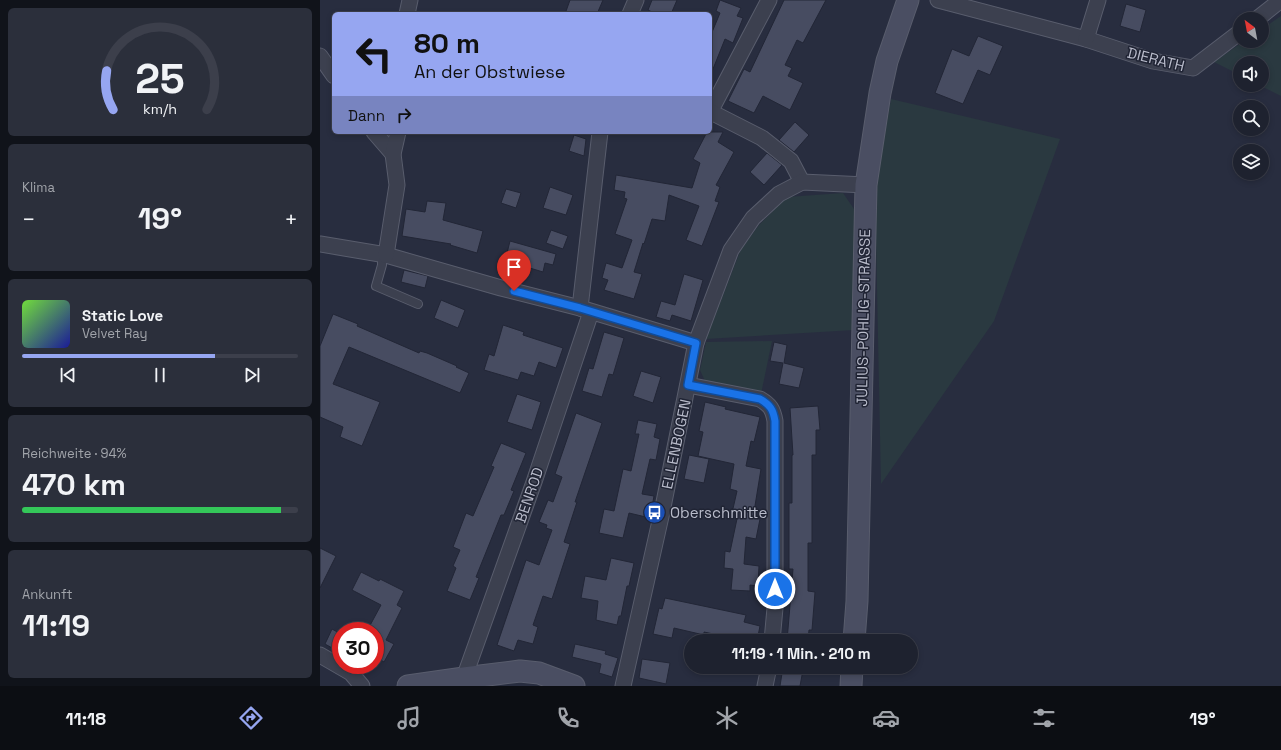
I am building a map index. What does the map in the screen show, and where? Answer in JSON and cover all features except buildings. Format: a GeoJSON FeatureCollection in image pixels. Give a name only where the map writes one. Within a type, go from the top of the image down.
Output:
{"type":"FeatureCollection","features":[{"type":"Feature","properties":{"kind":"street"},"geometry":{"type":"LineString","coordinates":[[407,12],[410,0]]}},
{"type":"Feature","properties":{"kind":"street"},"geometry":{"type":"LineString","coordinates":[[631,12],[636,0]]}},
{"type":"Feature","properties":{"kind":"street"},"geometry":{"type":"LineString","coordinates":[[712,108],[769,0]]}},
{"type":"Feature","properties":{"kind":"street","name":"JULIUS-POHLIG-STRASSE"},"geometry":{"type":"LineString","coordinates":[[854,634],[857,594],[866,185],[880,93],[886,67],[908,0]]}},
{"type":"Feature","properties":{"kind":"street","name":"DIERATH"},"geometry":{"type":"LineString","coordinates":[[938,0],[1086,39],[1153,61],[1193,68],[1233,37]]}},
{"type":"Feature","properties":{"kind":"street"},"geometry":{"type":"LineString","coordinates":[[1086,39],[1098,0]]}},
{"type":"Feature","properties":{"kind":"street"},"geometry":{"type":"LineString","coordinates":[[1266,12],[1281,0]]}},
{"type":"Feature","properties":{"kind":"street"},"geometry":{"type":"LineString","coordinates":[[320,56],[332,73]]}},
{"type":"Feature","properties":{"kind":"street"},"geometry":{"type":"LineString","coordinates":[[712,113],[762,138],[791,161],[802,182]]}},
{"type":"Feature","properties":{"kind":"street"},"geometry":{"type":"LineString","coordinates":[[376,134],[393,154]]}},
{"type":"Feature","properties":{"kind":"street"},"geometry":{"type":"LineString","coordinates":[[384,255],[396,186],[393,154],[398,134]]}},
{"type":"Feature","properties":{"kind":"street"},"geometry":{"type":"LineString","coordinates":[[585,310],[600,134]]}},
{"type":"Feature","properties":{"kind":"street"},"geometry":{"type":"LineString","coordinates":[[320,244],[384,255],[585,310],[696,343],[731,250],[753,218],[778,194],[802,182],[866,185]]}},
{"type":"Feature","properties":{"kind":"street","name":"BENROD"},"geometry":{"type":"LineString","coordinates":[[464,678],[534,482],[585,310]]}},
{"type":"Feature","properties":{"kind":"street","name":"ELLENBOGEN"},"geometry":{"type":"LineString","coordinates":[[623,686],[696,343]]}},
{"type":"Feature","properties":{"kind":"street"},"geometry":{"type":"LineString","coordinates":[[688,385],[760,399],[769,404],[774,412],[775,608],[773,634]]}},
{"type":"Feature","properties":{"kind":"street"},"geometry":{"type":"LineString","coordinates":[[320,655],[351,673],[362,686]]}},
{"type":"Feature","properties":{"kind":"street"},"geometry":{"type":"LineString","coordinates":[[408,686],[520,671],[539,673],[574,686]]}},
{"type":"Feature","properties":{"kind":"street"},"geometry":{"type":"LineString","coordinates":[[765,686],[768,674]]}},
{"type":"Feature","properties":{"kind":"street"},"geometry":{"type":"LineString","coordinates":[[851,686],[852,674]]}},
{"type":"Feature","properties":{"kind":"lane"},"geometry":{"type":"LineString","coordinates":[[384,255],[376,286],[418,304]]}},
{"type":"Feature","properties":{"kind":"shaded area"},"geometry":{"type":"Polygon","coordinates":[[[1281,16],[1281,96],[1269,90],[1269,56],[1233,56],[1233,72],[1214,62],[1234,48],[1269,48],[1269,24],[1281,16]]]}},
{"type":"Feature","properties":{"kind":"shaded area"},"geometry":{"type":"Polygon","coordinates":[[[891,99],[1060,139],[994,321],[881,484],[875,189],[891,99]]]}},
{"type":"Feature","properties":{"kind":"shaded area"},"geometry":{"type":"Polygon","coordinates":[[[843,193],[854,209],[856,224],[854,330],[706,339],[741,249],[759,225],[787,197],[843,193]]]}},
{"type":"Feature","properties":{"kind":"shaded area"},"geometry":{"type":"Polygon","coordinates":[[[772,341],[761,394],[705,381],[700,370],[706,342],[772,341]]]}},
{"type":"Feature","properties":{"kind":"place","name":"Oberschmitte"},"geometry":{"type":"Point","coordinates":[655,512]}},
{"type":"Feature","properties":{"kind":"route"},"geometry":{"type":"LineString","coordinates":[[514,291],[580,308],[696,343],[688,385],[760,399],[769,404],[774,412],[775,421],[775,589]]}}]}
